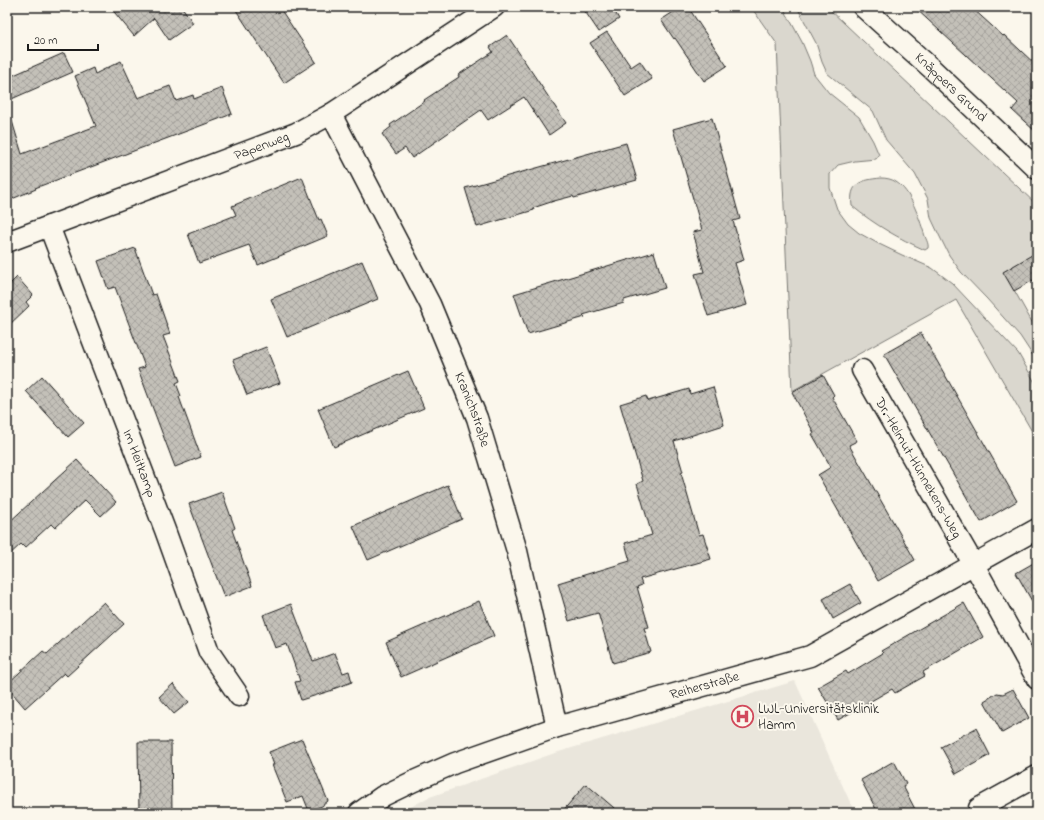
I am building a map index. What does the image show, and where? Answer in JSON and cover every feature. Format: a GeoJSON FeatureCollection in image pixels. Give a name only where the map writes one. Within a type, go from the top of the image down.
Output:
{"type":"FeatureCollection","features":[{"type":"Feature","properties":{"kind":"street","name":"Papenweg"},"geometry":{"type":"LineString","coordinates":[[7,242],[296,133],[331,114],[494,7]]}},
{"type":"Feature","properties":{"kind":"street","name":"Knäppers Grund"},"geometry":{"type":"LineString","coordinates":[[863,7],[931,68],[1037,170]]}},
{"type":"Feature","properties":{"kind":"street","name":"Kranichstraße"},"geometry":{"type":"LineString","coordinates":[[331,114],[430,304],[477,418],[517,551],[557,727]]}},
{"type":"Feature","properties":{"kind":"street","name":"Im Heitkamp"},"geometry":{"type":"LineString","coordinates":[[49,226],[165,530],[209,652],[239,696]]}},
{"type":"Feature","properties":{"kind":"street","name":"Dr.-Helmut-Hünnekens-Weg"},"geometry":{"type":"LineString","coordinates":[[862,370],[974,565],[1037,679]]}},
{"type":"Feature","properties":{"kind":"street","name":"Reiherstraße"},"geometry":{"type":"LineString","coordinates":[[359,813],[383,796],[455,763],[557,727],[810,656],[1037,530]]}},
{"type":"Feature","properties":{"kind":"street"},"geometry":{"type":"LineString","coordinates":[[978,808],[1037,776]]}},
{"type":"Feature","properties":{"kind":"shaded area"},"geometry":{"type":"Polygon","coordinates":[[[751,7],[783,7],[802,42],[814,74],[829,93],[859,117],[873,141],[879,155],[876,159],[855,161],[838,165],[830,174],[830,188],[837,209],[848,224],[859,233],[902,255],[932,268],[952,283],[1018,353],[1037,386],[1037,440],[956,300],[792,391],[777,44],[751,7]]]}},
{"type":"Feature","properties":{"kind":"shaded area"},"geometry":{"type":"Polygon","coordinates":[[[797,7],[827,7],[1037,205],[1037,253],[1004,272],[1037,331],[1037,362],[1020,336],[961,272],[949,255],[931,218],[928,199],[915,174],[886,140],[873,111],[827,73],[816,43],[797,7]]]}},
{"type":"Feature","properties":{"kind":"shaded area"},"geometry":{"type":"Polygon","coordinates":[[[881,178],[896,182],[910,198],[927,242],[928,248],[925,250],[887,231],[852,206],[852,192],[858,184],[868,180],[881,178]]]}},
{"type":"Feature","properties":{"kind":"shaded area","name":"LWL-Universitätsklinik Hamm"},"geometry":{"type":"Polygon","coordinates":[[[795,681],[855,813],[400,813],[427,798],[552,754],[795,681]]]}},
{"type":"Feature","properties":{"kind":"building"},"geometry":{"type":"Polygon","coordinates":[[[110,7],[182,7],[193,23],[169,40],[154,18],[134,36],[110,7]]]}},
{"type":"Feature","properties":{"kind":"building"},"geometry":{"type":"Polygon","coordinates":[[[234,7],[279,7],[316,62],[284,83],[234,7]]]}},
{"type":"Feature","properties":{"kind":"building"},"geometry":{"type":"Polygon","coordinates":[[[582,7],[612,7],[619,19],[599,32],[582,7]]]}},
{"type":"Feature","properties":{"kind":"building"},"geometry":{"type":"Polygon","coordinates":[[[681,7],[688,7],[727,66],[704,81],[661,20],[681,7]]]}},
{"type":"Feature","properties":{"kind":"building"},"geometry":{"type":"Polygon","coordinates":[[[914,7],[971,7],[1037,66],[1037,133],[1012,110],[1018,103],[914,7]]]}},
{"type":"Feature","properties":{"kind":"building"},"geometry":{"type":"Polygon","coordinates":[[[607,32],[631,67],[640,61],[652,79],[625,96],[590,43],[607,32]]]}},
{"type":"Feature","properties":{"kind":"building"},"geometry":{"type":"Polygon","coordinates":[[[507,35],[566,123],[549,135],[524,97],[488,120],[481,110],[412,158],[405,148],[396,154],[382,134],[391,127],[390,125],[459,77],[458,75],[493,52],[490,47],[507,35]]]}},
{"type":"Feature","properties":{"kind":"building"},"geometry":{"type":"Polygon","coordinates":[[[64,53],[73,72],[7,101],[7,78],[64,53]]]}},
{"type":"Feature","properties":{"kind":"building"},"geometry":{"type":"Polygon","coordinates":[[[121,61],[138,98],[170,86],[176,101],[193,95],[194,99],[222,88],[232,114],[35,188],[36,189],[7,201],[7,122],[12,121],[22,154],[96,126],[75,76],[93,68],[95,74],[121,61]]]}},
{"type":"Feature","properties":{"kind":"building"},"geometry":{"type":"Polygon","coordinates":[[[712,118],[740,219],[733,221],[744,260],[735,263],[747,305],[708,316],[695,274],[704,272],[693,232],[702,230],[673,129],[712,118]]]}},
{"type":"Feature","properties":{"kind":"building"},"geometry":{"type":"Polygon","coordinates":[[[626,143],[637,180],[574,198],[573,196],[554,201],[533,208],[534,210],[477,227],[465,188],[626,143]]]}},
{"type":"Feature","properties":{"kind":"building"},"geometry":{"type":"Polygon","coordinates":[[[302,177],[319,220],[321,219],[328,236],[258,265],[249,245],[199,263],[188,234],[236,215],[232,206],[302,177]]]}},
{"type":"Feature","properties":{"kind":"building"},"geometry":{"type":"Polygon","coordinates":[[[135,248],[152,295],[156,294],[170,334],[163,336],[180,381],[176,383],[181,396],[179,397],[201,457],[175,467],[138,369],[145,367],[115,287],[108,289],[98,261],[135,248]]]}},
{"type":"Feature","properties":{"kind":"building"},"geometry":{"type":"Polygon","coordinates":[[[654,252],[665,288],[624,300],[624,303],[583,315],[585,317],[528,334],[514,294],[654,252]]]}},
{"type":"Feature","properties":{"kind":"building"},"geometry":{"type":"Polygon","coordinates":[[[1037,252],[1037,278],[1014,291],[1003,272],[1037,252]]]}},
{"type":"Feature","properties":{"kind":"building"},"geometry":{"type":"Polygon","coordinates":[[[362,261],[378,299],[287,337],[271,299],[362,261]]]}},
{"type":"Feature","properties":{"kind":"building"},"geometry":{"type":"Polygon","coordinates":[[[17,277],[33,295],[26,302],[29,306],[7,327],[7,282],[10,284],[17,277]]]}},
{"type":"Feature","properties":{"kind":"building"},"geometry":{"type":"Polygon","coordinates":[[[921,333],[1017,501],[981,522],[884,354],[921,333]]]}},
{"type":"Feature","properties":{"kind":"building"},"geometry":{"type":"Polygon","coordinates":[[[266,347],[280,383],[247,395],[233,360],[266,347]]]}},
{"type":"Feature","properties":{"kind":"building"},"geometry":{"type":"Polygon","coordinates":[[[408,371],[424,408],[334,447],[318,409],[408,371]]]}},
{"type":"Feature","properties":{"kind":"building"},"geometry":{"type":"Polygon","coordinates":[[[823,375],[834,395],[832,397],[857,441],[849,445],[915,560],[878,581],[818,475],[831,467],[812,434],[814,433],[792,392],[823,375]]]}},
{"type":"Feature","properties":{"kind":"building"},"geometry":{"type":"Polygon","coordinates":[[[42,376],[84,423],[68,437],[26,391],[42,376]]]}},
{"type":"Feature","properties":{"kind":"building"},"geometry":{"type":"Polygon","coordinates":[[[713,387],[724,425],[674,441],[683,472],[681,473],[699,535],[703,534],[711,559],[640,579],[642,585],[637,587],[649,627],[644,628],[651,652],[613,663],[598,613],[569,621],[558,583],[630,561],[625,543],[652,535],[637,484],[643,481],[620,404],[646,396],[648,401],[689,389],[690,394],[713,387]]]}},
{"type":"Feature","properties":{"kind":"building"},"geometry":{"type":"Polygon","coordinates":[[[77,460],[116,502],[101,516],[85,500],[55,528],[51,524],[25,548],[21,544],[7,557],[7,524],[77,460]]]}},
{"type":"Feature","properties":{"kind":"building"},"geometry":{"type":"Polygon","coordinates":[[[448,485],[462,519],[368,560],[353,526],[448,485]]]}},
{"type":"Feature","properties":{"kind":"building"},"geometry":{"type":"Polygon","coordinates":[[[222,492],[235,528],[232,530],[252,586],[224,597],[189,504],[222,492]]]}},
{"type":"Feature","properties":{"kind":"building"},"geometry":{"type":"Polygon","coordinates":[[[1037,561],[1037,610],[1016,573],[1037,561]]]}},
{"type":"Feature","properties":{"kind":"building"},"geometry":{"type":"Polygon","coordinates":[[[850,584],[861,603],[833,619],[823,599],[850,584]]]}},
{"type":"Feature","properties":{"kind":"building"},"geometry":{"type":"Polygon","coordinates":[[[479,601],[494,636],[401,677],[386,642],[479,601]]]}},
{"type":"Feature","properties":{"kind":"building"},"geometry":{"type":"Polygon","coordinates":[[[104,602],[124,624],[67,676],[64,673],[25,708],[7,687],[7,684],[43,651],[47,654],[104,602]]]}},
{"type":"Feature","properties":{"kind":"building"},"geometry":{"type":"Polygon","coordinates":[[[964,603],[983,637],[923,672],[925,676],[895,693],[892,689],[838,720],[818,687],[846,671],[848,674],[883,653],[881,651],[964,603]]]}},
{"type":"Feature","properties":{"kind":"building"},"geometry":{"type":"Polygon","coordinates":[[[291,604],[313,661],[335,653],[343,673],[349,671],[352,682],[333,690],[301,700],[295,682],[300,681],[287,644],[275,648],[263,615],[291,604]]]}},
{"type":"Feature","properties":{"kind":"building"},"geometry":{"type":"Polygon","coordinates":[[[173,684],[189,702],[174,714],[159,697],[173,684]]]}},
{"type":"Feature","properties":{"kind":"building"},"geometry":{"type":"Polygon","coordinates":[[[1013,689],[1029,718],[1002,733],[984,701],[997,693],[1003,694],[1013,689]]]}},
{"type":"Feature","properties":{"kind":"building"},"geometry":{"type":"Polygon","coordinates":[[[976,728],[990,755],[956,774],[941,747],[976,728]]]}},
{"type":"Feature","properties":{"kind":"building"},"geometry":{"type":"Polygon","coordinates":[[[302,739],[328,801],[322,806],[309,811],[303,796],[287,802],[272,765],[274,765],[269,752],[302,739]]]}},
{"type":"Feature","properties":{"kind":"building"},"geometry":{"type":"Polygon","coordinates":[[[138,742],[171,742],[172,813],[139,813],[138,742]]]}},
{"type":"Feature","properties":{"kind":"building"},"geometry":{"type":"Polygon","coordinates":[[[894,761],[906,784],[903,786],[917,813],[878,813],[861,780],[894,761]]]}},
{"type":"Feature","properties":{"kind":"building"},"geometry":{"type":"Polygon","coordinates":[[[586,784],[620,813],[561,813],[586,784]]]}},
{"type":"Feature","properties":{"kind":"place","name":"LWL-Universitätsklinik Hamm"},"geometry":{"type":"Point","coordinates":[742,717]}}]}
